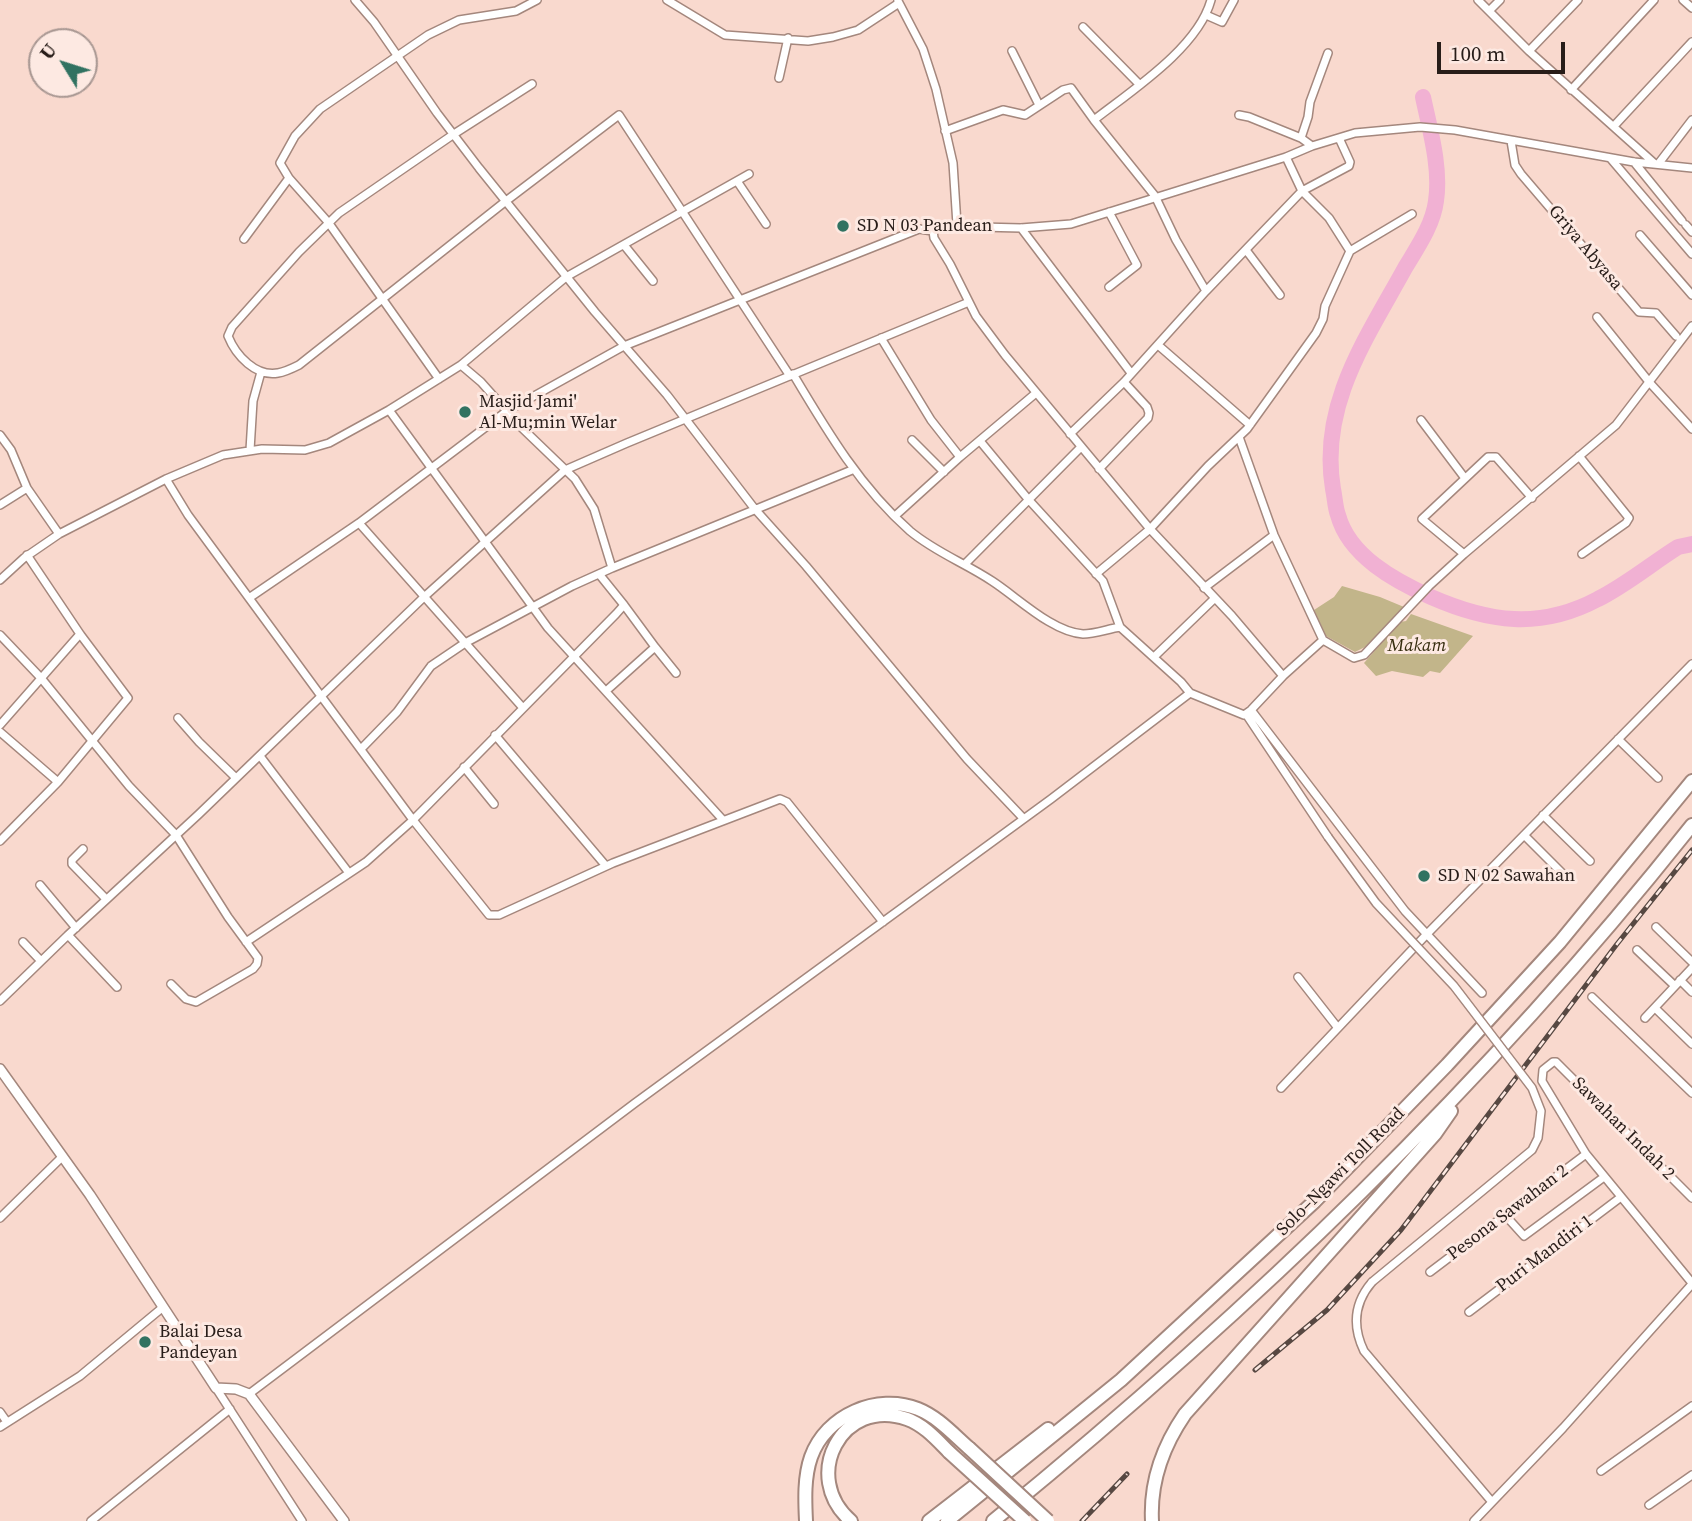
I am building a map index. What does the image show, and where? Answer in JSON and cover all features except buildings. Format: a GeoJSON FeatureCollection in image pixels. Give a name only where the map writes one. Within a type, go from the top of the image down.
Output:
{"type":"FeatureCollection","features":[{"type":"Feature","properties":{"kind":"highway","name":"Solo–Ngawi Toll Road"},"geometry":{"type":"LineString","coordinates":[[947,1521],[1121,1380],[1315,1201],[1447,1065],[1560,942],[1692,781]]}},
{"type":"Feature","properties":{"kind":"highway","name":"Solo–Ngawi Toll Road"},"geometry":{"type":"LineString","coordinates":[[993,1521],[1151,1389],[1303,1251],[1474,1079],[1587,952],[1692,825]]}},
{"type":"Feature","properties":{"kind":"highway"},"geometry":{"type":"LineString","coordinates":[[1153,1521],[1154,1481],[1159,1464],[1170,1437],[1185,1414],[1435,1134],[1474,1079]]}},
{"type":"Feature","properties":{"kind":"highway"},"geometry":{"type":"LineString","coordinates":[[929,1521],[1108,1383],[1121,1380]]}},
{"type":"Feature","properties":{"kind":"highway"},"geometry":{"type":"LineString","coordinates":[[806,1521],[806,1485],[812,1454],[832,1426],[841,1419],[865,1407],[890,1403],[917,1409],[934,1418],[1048,1521]]}},
{"type":"Feature","properties":{"kind":"highway"},"geometry":{"type":"LineString","coordinates":[[851,1521],[837,1507],[830,1491],[827,1471],[834,1445],[855,1424],[870,1417],[895,1416],[920,1426],[1025,1521]]}},
{"type":"Feature","properties":{"kind":"street"},"geometry":{"type":"LineString","coordinates":[[355,0],[398,55],[436,113],[566,277],[686,419],[754,508],[967,759],[1023,818]]}},
{"type":"Feature","properties":{"kind":"street"},"geometry":{"type":"LineString","coordinates":[[439,379],[328,222],[289,178],[280,163],[303,126],[320,109],[398,55],[444,26],[474,16],[516,11],[537,0]]}},
{"type":"Feature","properties":{"kind":"street"},"geometry":{"type":"LineString","coordinates":[[667,0],[726,35],[813,40],[858,30],[898,2],[923,49],[936,89],[953,163],[957,225]]}},
{"type":"Feature","properties":{"kind":"street"},"geometry":{"type":"LineString","coordinates":[[1094,120],[1178,50],[1206,15],[1211,0]]}},
{"type":"Feature","properties":{"kind":"street"},"geometry":{"type":"LineString","coordinates":[[1206,15],[1222,22],[1234,0]]}},
{"type":"Feature","properties":{"kind":"street"},"geometry":{"type":"LineString","coordinates":[[1478,0],[1571,90],[1657,163]]}},
{"type":"Feature","properties":{"kind":"street"},"geometry":{"type":"LineString","coordinates":[[1489,11],[1500,0]]}},
{"type":"Feature","properties":{"kind":"street"},"geometry":{"type":"LineString","coordinates":[[1529,51],[1578,0]]}},
{"type":"Feature","properties":{"kind":"street"},"geometry":{"type":"LineString","coordinates":[[1571,90],[1654,0]]}},
{"type":"Feature","properties":{"kind":"street"},"geometry":{"type":"LineString","coordinates":[[1683,0],[1692,8]]}},
{"type":"Feature","properties":{"kind":"street"},"geometry":{"type":"LineString","coordinates":[[1083,27],[1139,84]]}},
{"type":"Feature","properties":{"kind":"street"},"geometry":{"type":"LineString","coordinates":[[779,78],[788,38]]}},
{"type":"Feature","properties":{"kind":"street"},"geometry":{"type":"LineString","coordinates":[[1614,126],[1692,42]]}},
{"type":"Feature","properties":{"kind":"street"},"geometry":{"type":"LineString","coordinates":[[1012,51],[1040,105]]}},
{"type":"Feature","properties":{"kind":"street"},"geometry":{"type":"LineString","coordinates":[[1301,138],[1309,104],[1328,53]]}},
{"type":"Feature","properties":{"kind":"street"},"geometry":{"type":"LineString","coordinates":[[532,84],[454,134],[328,222],[229,331],[228,336],[233,348],[246,362],[261,372],[279,373],[299,365],[506,201],[620,115],[852,470],[895,516],[932,547],[965,564],[1062,628],[1083,634],[1120,627]]}},
{"type":"Feature","properties":{"kind":"street"},"geometry":{"type":"LineString","coordinates":[[945,131],[1003,110],[1026,115],[1070,87],[1155,196],[1176,240],[1206,291]]}},
{"type":"Feature","properties":{"kind":"street"},"geometry":{"type":"LineString","coordinates":[[1239,115],[1301,138],[1312,146]]}},
{"type":"Feature","properties":{"kind":"street"},"geometry":{"type":"LineString","coordinates":[[1657,163],[1692,120]]}},
{"type":"Feature","properties":{"kind":"street"},"geometry":{"type":"LineString","coordinates":[[933,231],[939,226],[957,225],[1021,228],[1071,224],[1155,196],[1286,158],[1312,146],[1377,130],[1440,128],[1634,162],[1692,168]]}},
{"type":"Feature","properties":{"kind":"street"},"geometry":{"type":"LineString","coordinates":[[1070,434],[1124,382],[1302,191],[1349,166],[1350,162],[1339,138]]}},
{"type":"Feature","properties":{"kind":"street","name":"Griya Abyasa"},"geometry":{"type":"LineString","coordinates":[[1511,141],[1521,174],[1639,312],[1656,313],[1676,336]]}},
{"type":"Feature","properties":{"kind":"street"},"geometry":{"type":"LineString","coordinates":[[1286,158],[1302,191],[1329,218],[1350,251]]}},
{"type":"Feature","properties":{"kind":"street"},"geometry":{"type":"LineString","coordinates":[[1611,158],[1692,254]]}},
{"type":"Feature","properties":{"kind":"street"},"geometry":{"type":"LineString","coordinates":[[1634,162],[1687,226]]}},
{"type":"Feature","properties":{"kind":"street"},"geometry":{"type":"LineString","coordinates":[[0,580],[27,555],[59,534],[166,479],[223,455],[250,450],[304,450],[323,446],[389,410],[461,365],[566,277],[749,174]]}},
{"type":"Feature","properties":{"kind":"street"},"geometry":{"type":"LineString","coordinates":[[244,239],[289,178]]}},
{"type":"Feature","properties":{"kind":"street"},"geometry":{"type":"LineString","coordinates":[[737,181],[766,224]]}},
{"type":"Feature","properties":{"kind":"street"},"geometry":{"type":"LineString","coordinates":[[1109,212],[1137,265],[1109,287]]}},
{"type":"Feature","properties":{"kind":"street"},"geometry":{"type":"LineString","coordinates":[[1096,574],[1150,529],[1250,425],[1316,333],[1350,251],[1412,215]]}},
{"type":"Feature","properties":{"kind":"street"},"geometry":{"type":"LineString","coordinates":[[249,598],[359,523],[508,411],[624,346],[902,235],[923,228],[933,231]]}},
{"type":"Feature","properties":{"kind":"street"},"geometry":{"type":"LineString","coordinates":[[1021,228],[1131,373]]}},
{"type":"Feature","properties":{"kind":"street"},"geometry":{"type":"LineString","coordinates":[[933,231],[934,239],[986,331],[1150,529],[1232,616],[1283,676]]}},
{"type":"Feature","properties":{"kind":"street"},"geometry":{"type":"LineString","coordinates":[[1640,235],[1692,295]]}},
{"type":"Feature","properties":{"kind":"street"},"geometry":{"type":"LineString","coordinates":[[624,245],[653,281]]}},
{"type":"Feature","properties":{"kind":"street"},"geometry":{"type":"LineString","coordinates":[[1246,250],[1280,295]]}},
{"type":"Feature","properties":{"kind":"street"},"geometry":{"type":"LineString","coordinates":[[0,1001],[424,597],[565,470],[969,302]]}},
{"type":"Feature","properties":{"kind":"street"},"geometry":{"type":"LineString","coordinates":[[1597,317],[1650,383],[1692,429]]}},
{"type":"Feature","properties":{"kind":"street"},"geometry":{"type":"LineString","coordinates":[[1239,437],[1274,535],[1323,640],[1354,658],[1360,657],[1464,554],[1616,425],[1692,326]]}},
{"type":"Feature","properties":{"kind":"street"},"geometry":{"type":"LineString","coordinates":[[881,338],[932,421],[960,457]]}},
{"type":"Feature","properties":{"kind":"street"},"geometry":{"type":"LineString","coordinates":[[1158,345],[1250,425]]}},
{"type":"Feature","properties":{"kind":"street"},"geometry":{"type":"LineString","coordinates":[[461,365],[481,382],[578,482],[594,509],[612,568]]}},
{"type":"Feature","properties":{"kind":"street"},"geometry":{"type":"LineString","coordinates":[[250,450],[253,401],[261,372]]}},
{"type":"Feature","properties":{"kind":"street"},"geometry":{"type":"LineString","coordinates":[[1099,469],[1148,418],[1147,407],[1124,382]]}},
{"type":"Feature","properties":{"kind":"street"},"geometry":{"type":"LineString","coordinates":[[895,516],[1037,393]]}},
{"type":"Feature","properties":{"kind":"street"},"geometry":{"type":"LineString","coordinates":[[389,410],[485,543],[534,605],[548,628],[723,820]]}},
{"type":"Feature","properties":{"kind":"street"},"geometry":{"type":"LineString","coordinates":[[1422,420],[1464,477]]}},
{"type":"Feature","properties":{"kind":"street"},"geometry":{"type":"LineString","coordinates":[[0,435],[11,450],[27,488],[59,534]]}},
{"type":"Feature","properties":{"kind":"street"},"geometry":{"type":"LineString","coordinates":[[912,440],[944,472]]}},
{"type":"Feature","properties":{"kind":"street"},"geometry":{"type":"LineString","coordinates":[[980,441],[1107,588],[1120,627],[1190,693],[1240,714],[1249,712],[1323,640]]}},
{"type":"Feature","properties":{"kind":"street"},"geometry":{"type":"LineString","coordinates":[[965,564],[1081,447]]}},
{"type":"Feature","properties":{"kind":"street"},"geometry":{"type":"LineString","coordinates":[[1464,554],[1422,519],[1488,457],[1493,456],[1532,498]]}},
{"type":"Feature","properties":{"kind":"street"},"geometry":{"type":"LineString","coordinates":[[1579,456],[1629,518],[1582,555]]}},
{"type":"Feature","properties":{"kind":"street"},"geometry":{"type":"LineString","coordinates":[[361,748],[397,712],[430,666],[465,643],[534,605],[612,568],[852,470]]}},
{"type":"Feature","properties":{"kind":"street"},"geometry":{"type":"LineString","coordinates":[[166,479],[188,515],[413,820],[491,916],[499,915],[606,866],[777,799],[785,800],[883,922]]}},
{"type":"Feature","properties":{"kind":"street"},"geometry":{"type":"LineString","coordinates":[[0,505],[27,488]]}},
{"type":"Feature","properties":{"kind":"street"},"geometry":{"type":"LineString","coordinates":[[359,523],[523,708]]}},
{"type":"Feature","properties":{"kind":"street"},"geometry":{"type":"LineString","coordinates":[[1204,588],[1274,535]]}},
{"type":"Feature","properties":{"kind":"street"},"geometry":{"type":"LineString","coordinates":[[0,841],[58,782],[128,698],[80,634],[27,555]]}},
{"type":"Feature","properties":{"kind":"street"},"geometry":{"type":"LineString","coordinates":[[599,574],[676,673]]}},
{"type":"Feature","properties":{"kind":"street"},"geometry":{"type":"LineString","coordinates":[[1154,657],[1214,599]]}},
{"type":"Feature","properties":{"kind":"street"},"geometry":{"type":"LineString","coordinates":[[246,942],[374,855],[413,820],[624,605]]}},
{"type":"Feature","properties":{"kind":"street"},"geometry":{"type":"LineString","coordinates":[[0,724],[80,634]]}},
{"type":"Feature","properties":{"kind":"street"},"geometry":{"type":"LineString","coordinates":[[0,635],[41,678],[129,786],[176,835],[258,958],[253,969],[201,1001],[186,999],[171,984]]}},
{"type":"Feature","properties":{"kind":"street"},"geometry":{"type":"LineString","coordinates":[[606,691],[655,647]]}},
{"type":"Feature","properties":{"kind":"street"},"geometry":{"type":"LineString","coordinates":[[1281,1088],[1426,934],[1692,664]]}},
{"type":"Feature","properties":{"kind":"street"},"geometry":{"type":"LineString","coordinates":[[249,1394],[628,1109],[1190,693]]}},
{"type":"Feature","properties":{"kind":"street"},"geometry":{"type":"LineString","coordinates":[[1249,712],[1328,836],[1376,903],[1454,986],[1532,1088],[1541,1111],[1538,1138],[1532,1150],[1372,1282],[1364,1293],[1357,1313],[1356,1330],[1364,1351],[1492,1502]]}},
{"type":"Feature","properties":{"kind":"street"},"geometry":{"type":"LineString","coordinates":[[1249,712],[1388,890],[1482,993]]}},
{"type":"Feature","properties":{"kind":"street"},"geometry":{"type":"LineString","coordinates":[[178,718],[236,778]]}},
{"type":"Feature","properties":{"kind":"street"},"geometry":{"type":"LineString","coordinates":[[0,732],[58,782]]}},
{"type":"Feature","properties":{"kind":"street"},"geometry":{"type":"LineString","coordinates":[[495,735],[606,866]]}},
{"type":"Feature","properties":{"kind":"street"},"geometry":{"type":"LineString","coordinates":[[1618,739],[1658,778]]}},
{"type":"Feature","properties":{"kind":"street"},"geometry":{"type":"LineString","coordinates":[[260,756],[349,873]]}},
{"type":"Feature","properties":{"kind":"street"},"geometry":{"type":"LineString","coordinates":[[464,767],[494,804]]}},
{"type":"Feature","properties":{"kind":"street"},"geometry":{"type":"LineString","coordinates":[[1543,815],[1590,861]]}},
{"type":"Feature","properties":{"kind":"street"},"geometry":{"type":"LineString","coordinates":[[1524,835],[1566,877]]}},
{"type":"Feature","properties":{"kind":"street"},"geometry":{"type":"LineString","coordinates":[[83,849],[72,860],[72,864],[106,900]]}},
{"type":"Feature","properties":{"kind":"street"},"geometry":{"type":"LineString","coordinates":[[40,885],[76,928]]}},
{"type":"Feature","properties":{"kind":"street"},"geometry":{"type":"LineString","coordinates":[[1656,926],[1692,962]]}},
{"type":"Feature","properties":{"kind":"street"},"geometry":{"type":"LineString","coordinates":[[68,935],[117,987]]}},
{"type":"Feature","properties":{"kind":"street"},"geometry":{"type":"LineString","coordinates":[[23,942],[41,961]]}},
{"type":"Feature","properties":{"kind":"street"},"geometry":{"type":"LineString","coordinates":[[1637,950],[1692,992]]}},
{"type":"Feature","properties":{"kind":"street"},"geometry":{"type":"LineString","coordinates":[[1645,1018],[1691,971]]}},
{"type":"Feature","properties":{"kind":"street"},"geometry":{"type":"LineString","coordinates":[[1298,977],[1338,1028]]}},
{"type":"Feature","properties":{"kind":"street"},"geometry":{"type":"LineString","coordinates":[[1592,997],[1692,1093]]}},
{"type":"Feature","properties":{"kind":"street"},"geometry":{"type":"LineString","coordinates":[[1655,1008],[1692,1044]]}},
{"type":"Feature","properties":{"kind":"street","name":"Sawahan Indah 2"},"geometry":{"type":"LineString","coordinates":[[1586,1154],[1542,1081],[1543,1070],[1553,1062],[1692,1198]]}},
{"type":"Feature","properties":{"kind":"street"},"geometry":{"type":"LineString","coordinates":[[0,1069],[90,1195],[302,1521]]}},
{"type":"Feature","properties":{"kind":"street"},"geometry":{"type":"LineString","coordinates":[[1474,1521],[1563,1428],[1692,1283],[1586,1154]]}},
{"type":"Feature","properties":{"kind":"street","name":"Pesona Sawahan 2"},"geometry":{"type":"LineString","coordinates":[[1430,1272],[1586,1154]]}},
{"type":"Feature","properties":{"kind":"street"},"geometry":{"type":"LineString","coordinates":[[0,1218],[62,1157]]}},
{"type":"Feature","properties":{"kind":"street"},"geometry":{"type":"LineString","coordinates":[[1506,1215],[1522,1236],[1527,1236],[1604,1177]]}},
{"type":"Feature","properties":{"kind":"street","name":"Puri Mandiri 1"},"geometry":{"type":"LineString","coordinates":[[1469,1312],[1620,1197]]}},
{"type":"Feature","properties":{"kind":"street"},"geometry":{"type":"LineString","coordinates":[[0,1412],[3,1424],[93,1366],[163,1308]]}},
{"type":"Feature","properties":{"kind":"street"},"geometry":{"type":"LineString","coordinates":[[216,1388],[236,1389],[249,1394],[344,1521]]}},
{"type":"Feature","properties":{"kind":"street"},"geometry":{"type":"LineString","coordinates":[[1601,1471],[1692,1406]]}},
{"type":"Feature","properties":{"kind":"street"},"geometry":{"type":"LineString","coordinates":[[90,1521],[230,1409]]}},
{"type":"Feature","properties":{"kind":"street"},"geometry":{"type":"LineString","coordinates":[[1649,1505],[1692,1475]]}},
{"type":"Feature","properties":{"kind":"green space","name":"Makam"},"geometry":{"type":"Polygon","coordinates":[[[1342,586],[1404,607],[1365,647],[1355,652],[1326,636],[1314,610],[1334,597],[1342,586]]]}},
{"type":"Feature","properties":{"kind":"green space","name":"Makam"},"geometry":{"type":"Polygon","coordinates":[[[1411,614],[1473,636],[1440,673],[1430,671],[1423,677],[1392,671],[1376,676],[1364,663],[1400,622],[1406,621],[1411,614]]]}},
{"type":"Feature","properties":{"kind":"waterway"},"geometry":{"type":"LineString","coordinates":[[1423,97],[1436,162],[1436,201],[1428,227],[1361,347],[1339,401],[1330,458],[1336,506],[1344,530],[1363,555],[1403,583],[1452,606],[1494,617],[1514,619],[1535,619],[1577,609],[1619,587],[1678,547],[1692,544]]}},
{"type":"Feature","properties":{"kind":"railway"},"geometry":{"type":"LineString","coordinates":[[1255,1370],[1327,1310],[1401,1230],[1617,944],[1692,850]]}},
{"type":"Feature","properties":{"kind":"railway"},"geometry":{"type":"LineString","coordinates":[[1082,1521],[1127,1474]]}},
{"type":"Feature","properties":{"kind":"place","name":"SD N 03 Pandean"},"geometry":{"type":"Point","coordinates":[843,226]}},
{"type":"Feature","properties":{"kind":"place","name":"Masjid Jami' Al-Mu;min Welar"},"geometry":{"type":"Point","coordinates":[465,412]}},
{"type":"Feature","properties":{"kind":"place","name":"SD N 02 Sawahan"},"geometry":{"type":"Point","coordinates":[1424,876]}},
{"type":"Feature","properties":{"kind":"place","name":"Balai Desa Pandeyan"},"geometry":{"type":"Point","coordinates":[145,1342]}}]}
